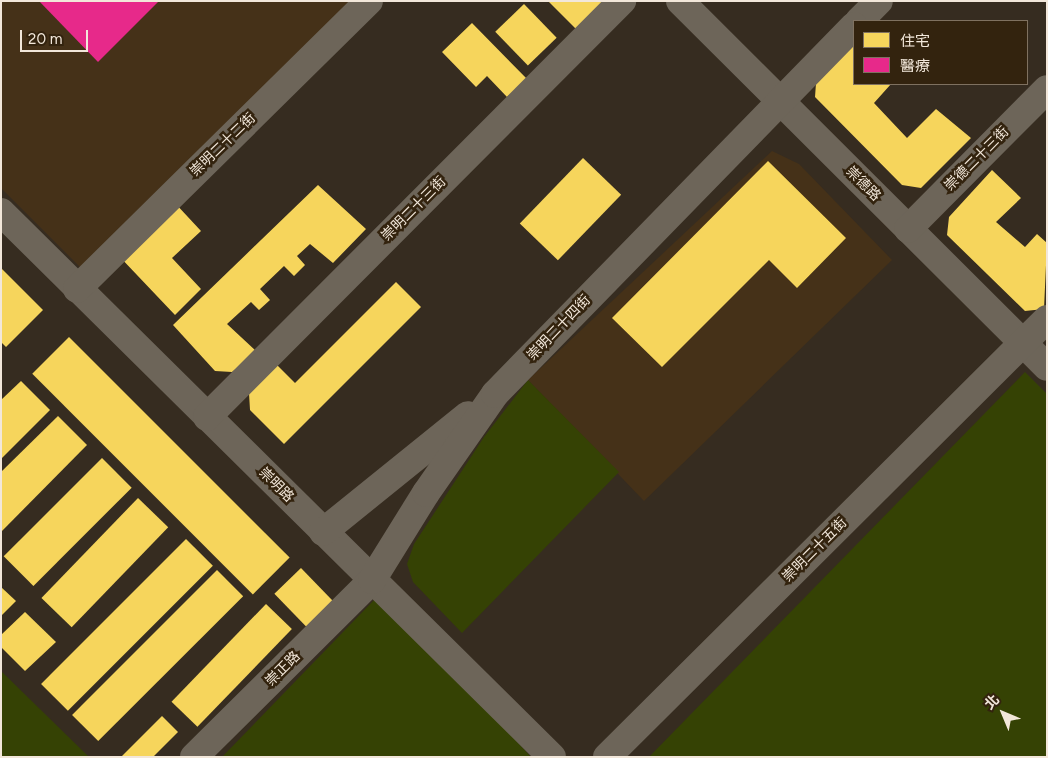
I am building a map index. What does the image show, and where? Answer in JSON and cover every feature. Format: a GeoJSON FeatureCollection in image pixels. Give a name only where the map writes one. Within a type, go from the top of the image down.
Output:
{"type":"FeatureCollection","features":[{"type":"Feature","properties":{"kind":"street","name":"崇明二十二街"},"geometry":{"type":"LineString","coordinates":[[77,289],[369,1]]}},
{"type":"Feature","properties":{"kind":"street","name":"崇明二十三街"},"geometry":{"type":"LineString","coordinates":[[207,417],[622,1]]}},
{"type":"Feature","properties":{"kind":"street","name":"崇德路"},"geometry":{"type":"LineString","coordinates":[[680,1],[1047,367]]}},
{"type":"Feature","properties":{"kind":"street"},"geometry":{"type":"LineString","coordinates":[[860,20],[879,1]]}},
{"type":"Feature","properties":{"kind":"street","name":"崇明二十四街"},"geometry":{"type":"LineString","coordinates":[[372,580],[431,485],[495,394],[853,27]]}},
{"type":"Feature","properties":{"kind":"street","name":"崇德二十三街"},"geometry":{"type":"LineString","coordinates":[[908,229],[1047,89]]}},
{"type":"Feature","properties":{"kind":"street","name":"崇明路"},"geometry":{"type":"LineString","coordinates":[[1,212],[552,757]]}},
{"type":"Feature","properties":{"kind":"street","name":"崇明二十五街"},"geometry":{"type":"LineString","coordinates":[[607,757],[1047,319]]}},
{"type":"Feature","properties":{"kind":"street"},"geometry":{"type":"LineString","coordinates":[[323,532],[495,394]]}},
{"type":"Feature","properties":{"kind":"street","name":"崇正路"},"geometry":{"type":"LineString","coordinates":[[194,757],[372,580]]}},
{"type":"Feature","properties":{"kind":"shaded area"},"geometry":{"type":"Polygon","coordinates":[[[1,1],[352,1],[81,268],[1,188],[1,1]]]}},
{"type":"Feature","properties":{"kind":"shaded area"},"geometry":{"type":"Polygon","coordinates":[[[772,151],[799,164],[892,260],[644,501],[528,380],[772,151]]]}},
{"type":"Feature","properties":{"kind":"green space"},"geometry":{"type":"Polygon","coordinates":[[[1025,372],[1047,394],[1047,757],[649,757],[1025,372]]]}},
{"type":"Feature","properties":{"kind":"green space"},"geometry":{"type":"Polygon","coordinates":[[[528,380],[619,472],[462,633],[413,582],[407,564],[414,544],[484,437],[528,380]]]}},
{"type":"Feature","properties":{"kind":"green space"},"geometry":{"type":"Polygon","coordinates":[[[375,599],[461,680],[531,757],[222,757],[375,599]]]}},
{"type":"Feature","properties":{"kind":"green space"},"geometry":{"type":"Polygon","coordinates":[[[1,671],[89,757],[1,757],[1,671]]]}},
{"type":"Feature","properties":{"kind":"building: 住宅"},"geometry":{"type":"Polygon","coordinates":[[[548,1],[604,1],[576,29],[548,1]]]}},
{"type":"Feature","properties":{"kind":"building: 住宅"},"geometry":{"type":"Polygon","coordinates":[[[524,4],[557,38],[528,66],[495,32],[524,4]]]}},
{"type":"Feature","properties":{"kind":"building: 住宅"},"geometry":{"type":"Polygon","coordinates":[[[472,23],[528,80],[507,97],[487,76],[476,87],[442,52],[472,23]]]}},
{"type":"Feature","properties":{"kind":"building: 住宅"},"geometry":{"type":"Polygon","coordinates":[[[853,44],[853,85],[890,85],[874,103],[907,138],[936,109],[971,138],[921,188],[902,185],[815,97],[816,83],[853,44]]]}},
{"type":"Feature","properties":{"kind":"building: 住宅"},"geometry":{"type":"Polygon","coordinates":[[[583,158],[621,195],[558,260],[520,223],[583,158]]]}},
{"type":"Feature","properties":{"kind":"building: 住宅"},"geometry":{"type":"Polygon","coordinates":[[[768,161],[846,238],[797,288],[769,260],[662,367],[612,318],[768,161]]]}},
{"type":"Feature","properties":{"kind":"building: 住宅"},"geometry":{"type":"Polygon","coordinates":[[[992,170],[1021,198],[996,222],[1025,247],[1037,234],[1047,243],[1044,309],[1025,311],[947,235],[949,217],[992,170]]]}},
{"type":"Feature","properties":{"kind":"building: 住宅"},"geometry":{"type":"Polygon","coordinates":[[[318,185],[366,229],[333,263],[310,244],[297,256],[305,265],[294,276],[284,266],[260,289],[270,300],[259,310],[251,302],[227,324],[257,352],[232,372],[215,371],[173,325],[318,185]]]}},
{"type":"Feature","properties":{"kind":"building: 住宅"},"geometry":{"type":"Polygon","coordinates":[[[174,202],[201,231],[172,258],[201,289],[175,315],[118,255],[174,202]]]}},
{"type":"Feature","properties":{"kind":"building: 住宅"},"geometry":{"type":"Polygon","coordinates":[[[1,268],[43,310],[6,347],[1,342],[1,268]]]}},
{"type":"Feature","properties":{"kind":"building: 住宅"},"geometry":{"type":"Polygon","coordinates":[[[396,282],[421,307],[284,444],[250,410],[249,393],[277,365],[295,383],[396,282]]]}},
{"type":"Feature","properties":{"kind":"building: 住宅"},"geometry":{"type":"Polygon","coordinates":[[[69,337],[290,558],[253,594],[32,374],[69,337]]]}},
{"type":"Feature","properties":{"kind":"building: 住宅"},"geometry":{"type":"Polygon","coordinates":[[[21,381],[50,410],[1,459],[1,400],[21,381]]]}},
{"type":"Feature","properties":{"kind":"building: 住宅"},"geometry":{"type":"Polygon","coordinates":[[[58,416],[87,445],[1,532],[1,472],[58,416]]]}},
{"type":"Feature","properties":{"kind":"building: 住宅"},"geometry":{"type":"Polygon","coordinates":[[[102,458],[132,488],[33,586],[4,556],[102,458]]]}},
{"type":"Feature","properties":{"kind":"building: 住宅"},"geometry":{"type":"Polygon","coordinates":[[[138,498],[168,527],[72,627],[41,598],[138,498]]]}},
{"type":"Feature","properties":{"kind":"building: 住宅"},"geometry":{"type":"Polygon","coordinates":[[[186,539],[213,566],[68,711],[41,684],[186,539]]]}},
{"type":"Feature","properties":{"kind":"building: 住宅"},"geometry":{"type":"Polygon","coordinates":[[[301,568],[333,601],[306,627],[274,594],[301,568]]]}},
{"type":"Feature","properties":{"kind":"building: 住宅"},"geometry":{"type":"Polygon","coordinates":[[[217,570],[243,596],[98,741],[72,715],[217,570]]]}},
{"type":"Feature","properties":{"kind":"building: 住宅"},"geometry":{"type":"Polygon","coordinates":[[[1,587],[16,601],[1,616],[1,587]]]}},
{"type":"Feature","properties":{"kind":"building: 住宅"},"geometry":{"type":"Polygon","coordinates":[[[266,604],[292,629],[197,727],[172,702],[266,604]]]}},
{"type":"Feature","properties":{"kind":"building: 住宅"},"geometry":{"type":"Polygon","coordinates":[[[25,612],[56,642],[25,671],[1,647],[1,635],[25,612]]]}},
{"type":"Feature","properties":{"kind":"building: 住宅"},"geometry":{"type":"Polygon","coordinates":[[[162,716],[178,732],[153,757],[121,757],[162,716]]]}},
{"type":"Feature","properties":{"kind":"building: 醫療"},"geometry":{"type":"Polygon","coordinates":[[[39,1],[159,1],[98,62],[39,1]]]}}]}
